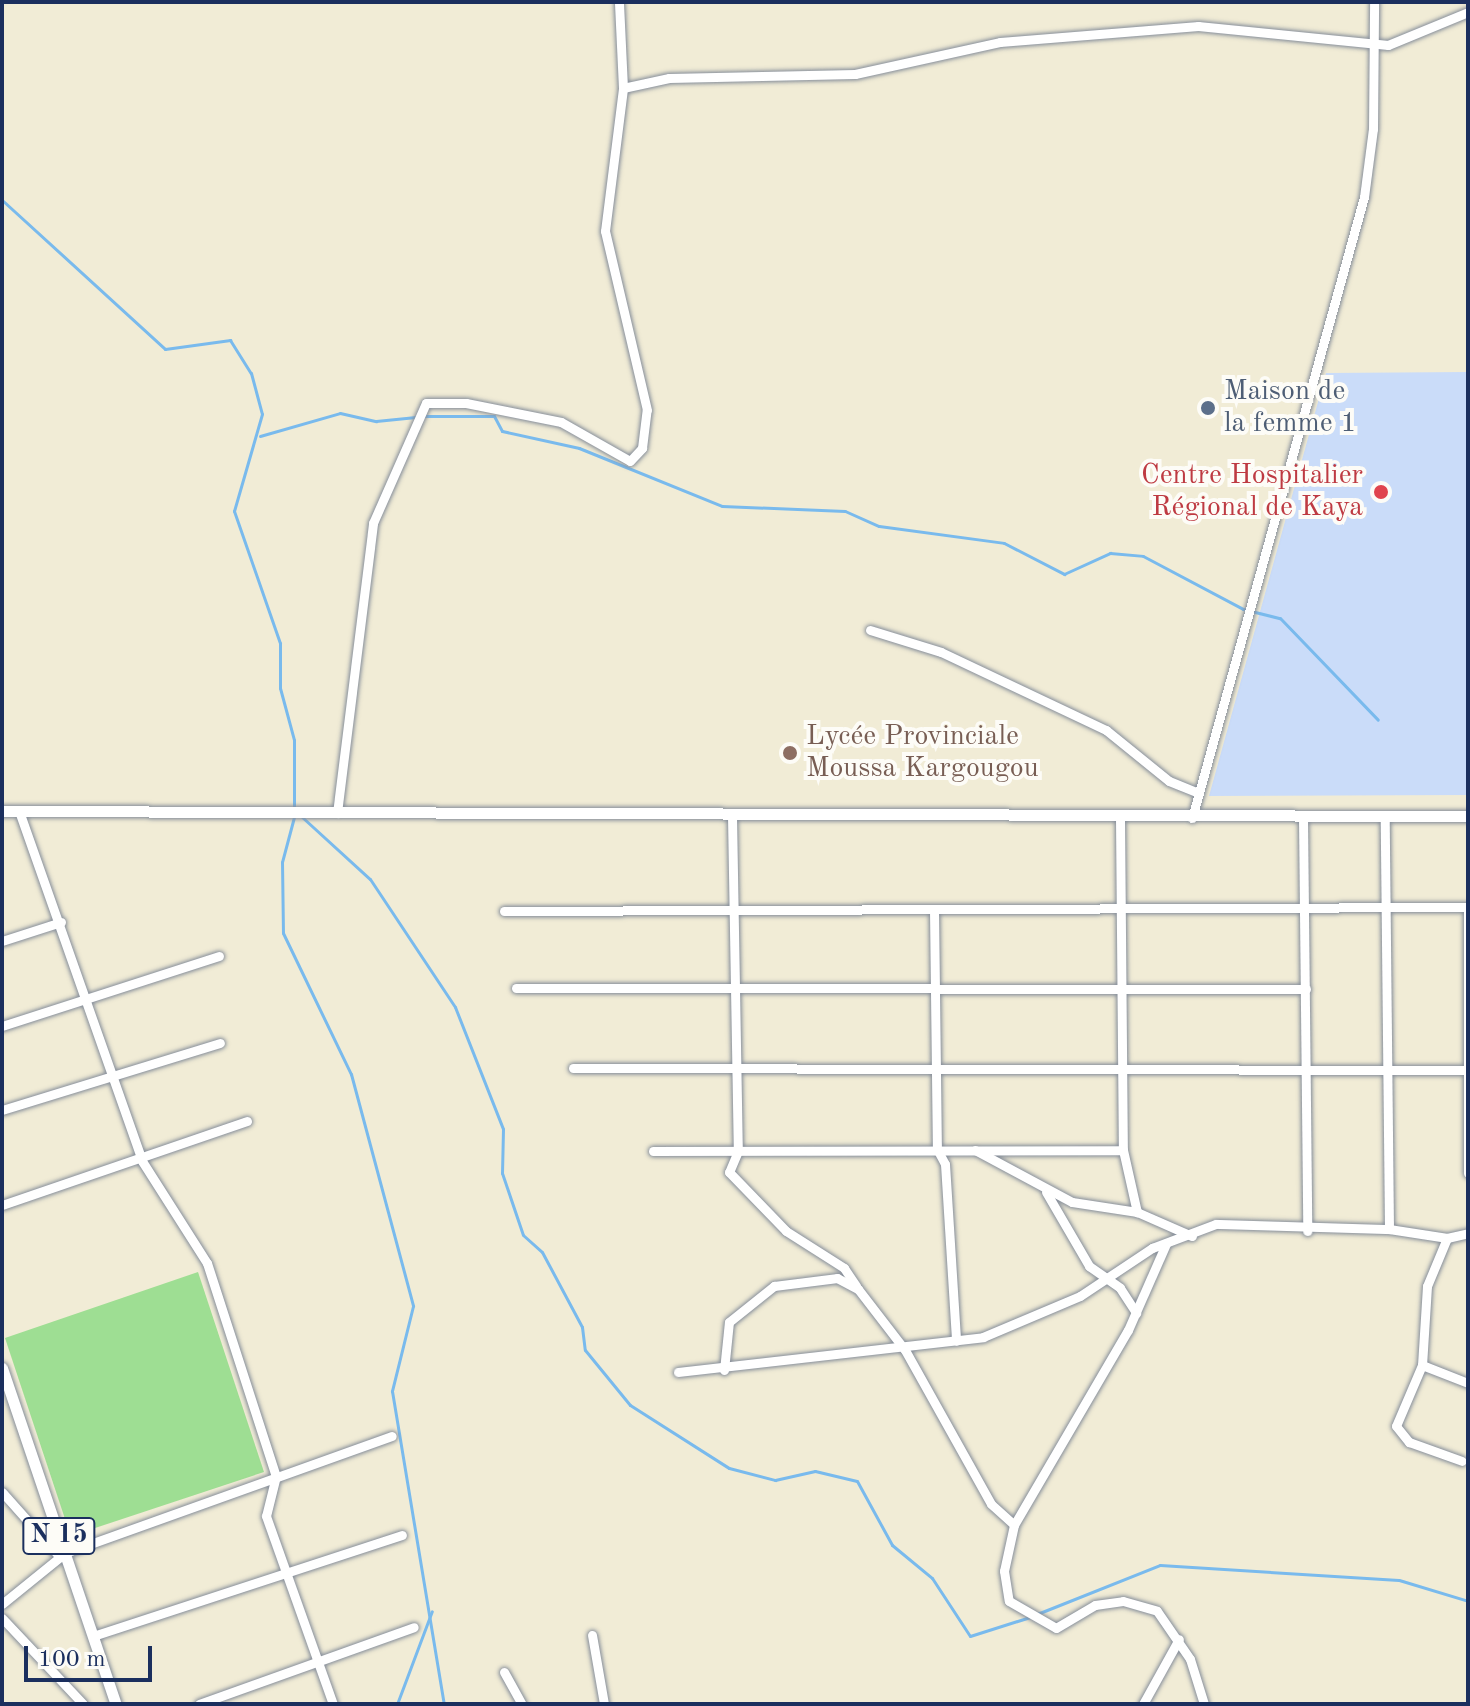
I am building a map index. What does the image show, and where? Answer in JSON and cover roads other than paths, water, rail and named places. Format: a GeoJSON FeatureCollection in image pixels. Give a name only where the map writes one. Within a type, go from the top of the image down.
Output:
{"type":"FeatureCollection","features":[{"type":"Feature","properties":{"kind":"main road"},"geometry":{"type":"LineString","coordinates":[[2,811],[1120,818],[1468,816]]}},
{"type":"Feature","properties":{"kind":"main road","name":"N 15"},"geometry":{"type":"LineString","coordinates":[[2,1368],[62,1555],[116,1704]]}},
{"type":"Feature","properties":{"kind":"street"},"geometry":{"type":"LineString","coordinates":[[337,813],[373,523],[426,403],[466,403],[561,422],[630,461],[642,448],[647,410],[605,231],[623,88],[619,2]]}},
{"type":"Feature","properties":{"kind":"street"},"geometry":{"type":"LineString","coordinates":[[1192,818],[1196,792],[1364,197],[1374,2]]}},
{"type":"Feature","properties":{"kind":"street"},"geometry":{"type":"LineString","coordinates":[[623,88],[669,78],[855,74],[1000,42],[1198,26],[1374,45],[1402,43],[1468,12]]}},
{"type":"Feature","properties":{"kind":"street"},"geometry":{"type":"LineString","coordinates":[[870,630],[941,652],[1093,724],[1169,781],[1196,792]]}},
{"type":"Feature","properties":{"kind":"street"},"geometry":{"type":"LineString","coordinates":[[19,811],[61,922],[140,1155],[207,1263],[274,1482],[266,1516],[333,1704]]}},
{"type":"Feature","properties":{"kind":"street"},"geometry":{"type":"LineString","coordinates":[[732,816],[737,911],[738,1151],[729,1172],[739,1186],[786,1231],[844,1268],[905,1350],[991,1504],[1014,1525]]}},
{"type":"Feature","properties":{"kind":"street"},"geometry":{"type":"LineString","coordinates":[[1385,816],[1384,1070],[1389,1229]]}},
{"type":"Feature","properties":{"kind":"street"},"geometry":{"type":"LineString","coordinates":[[1303,817],[1308,1069],[1307,1231]]}},
{"type":"Feature","properties":{"kind":"street"},"geometry":{"type":"LineString","coordinates":[[1120,818],[1117,909],[1123,1150],[1137,1212]]}},
{"type":"Feature","properties":{"kind":"street"},"geometry":{"type":"LineString","coordinates":[[504,911],[1468,907],[1468,1173]]}},
{"type":"Feature","properties":{"kind":"street"},"geometry":{"type":"LineString","coordinates":[[934,910],[937,1149],[945,1164],[956,1341]]}},
{"type":"Feature","properties":{"kind":"street"},"geometry":{"type":"LineString","coordinates":[[2,941],[61,922]]}},
{"type":"Feature","properties":{"kind":"street"},"geometry":{"type":"LineString","coordinates":[[2,1026],[219,956]]}},
{"type":"Feature","properties":{"kind":"street"},"geometry":{"type":"LineString","coordinates":[[516,988],[737,991],[1306,989]]}},
{"type":"Feature","properties":{"kind":"street"},"geometry":{"type":"LineString","coordinates":[[2,1110],[220,1043]]}},
{"type":"Feature","properties":{"kind":"street"},"geometry":{"type":"LineString","coordinates":[[573,1068],[738,1073],[1121,1067],[1466,1070]]}},
{"type":"Feature","properties":{"kind":"street"},"geometry":{"type":"LineString","coordinates":[[2,1205],[140,1155],[247,1121]]}},
{"type":"Feature","properties":{"kind":"street"},"geometry":{"type":"LineString","coordinates":[[973,1149],[1046,1192],[1137,1212],[1192,1236]]}},
{"type":"Feature","properties":{"kind":"street"},"geometry":{"type":"LineString","coordinates":[[653,1151],[1123,1150]]}},
{"type":"Feature","properties":{"kind":"street"},"geometry":{"type":"LineString","coordinates":[[1046,1192],[1089,1266],[1136,1313]]}},
{"type":"Feature","properties":{"kind":"street"},"geometry":{"type":"LineString","coordinates":[[678,1372],[724,1370],[905,1350],[1018,1325],[1166,1244],[1216,1224],[1307,1231],[1389,1229],[1447,1238],[1468,1233]]}},
{"type":"Feature","properties":{"kind":"street"},"geometry":{"type":"LineString","coordinates":[[1447,1238],[1427,1286],[1422,1365],[1397,1433],[1462,1461]]}},
{"type":"Feature","properties":{"kind":"street"},"geometry":{"type":"LineString","coordinates":[[1166,1244],[1136,1313],[1014,1525],[1004,1571],[1009,1601],[1056,1628],[1095,1605],[1123,1601],[1157,1611],[1179,1639],[1204,1704]]}},
{"type":"Feature","properties":{"kind":"street"},"geometry":{"type":"LineString","coordinates":[[724,1370],[729,1322],[774,1286],[837,1278],[858,1289]]}},
{"type":"Feature","properties":{"kind":"street"},"geometry":{"type":"LineString","coordinates":[[1422,1365],[1468,1383]]}},
{"type":"Feature","properties":{"kind":"street"},"geometry":{"type":"LineString","coordinates":[[2,1604],[62,1555],[274,1482],[392,1436]]}},
{"type":"Feature","properties":{"kind":"street"},"geometry":{"type":"LineString","coordinates":[[2,1492],[62,1555]]}},
{"type":"Feature","properties":{"kind":"street"},"geometry":{"type":"LineString","coordinates":[[93,1636],[288,1578],[402,1535]]}},
{"type":"Feature","properties":{"kind":"street"},"geometry":{"type":"LineString","coordinates":[[2,1618],[83,1704]]}},
{"type":"Feature","properties":{"kind":"street"},"geometry":{"type":"LineString","coordinates":[[199,1704],[414,1627]]}},
{"type":"Feature","properties":{"kind":"street"},"geometry":{"type":"LineString","coordinates":[[592,1635],[604,1704]]}},
{"type":"Feature","properties":{"kind":"street"},"geometry":{"type":"LineString","coordinates":[[1143,1704],[1179,1639]]}},
{"type":"Feature","properties":{"kind":"street"},"geometry":{"type":"LineString","coordinates":[[504,1672],[522,1704]]}},
{"type":"Feature","properties":{"kind":"waterway"},"geometry":{"type":"LineString","coordinates":[[2,200],[165,349],[230,340],[251,373],[262,414],[234,511],[280,643],[280,688],[294,740],[294,809]]}},
{"type":"Feature","properties":{"kind":"waterway"},"geometry":{"type":"LineString","coordinates":[[260,436],[340,413],[376,421],[416,417]]}},
{"type":"Feature","properties":{"kind":"waterway"},"geometry":{"type":"LineString","coordinates":[[423,416],[494,416],[502,431],[579,448],[722,506],[845,511],[879,526],[1004,543],[1064,574],[1110,553],[1143,556],[1243,609],[1280,618],[1378,720]]}},
{"type":"Feature","properties":{"kind":"waterway"},"geometry":{"type":"LineString","coordinates":[[294,817],[282,862],[283,933],[351,1074],[413,1306],[392,1391],[444,1704]]}},
{"type":"Feature","properties":{"kind":"waterway"},"geometry":{"type":"LineString","coordinates":[[302,817],[370,879],[455,1007],[503,1129],[502,1173],[523,1235],[542,1252],[582,1327],[585,1350],[630,1405],[729,1468],[775,1480],[815,1471],[857,1481],[892,1545],[932,1578],[970,1636],[1030,1617]]}},
{"type":"Feature","properties":{"kind":"waterway"},"geometry":{"type":"LineString","coordinates":[[1037,1614],[1160,1565],[1399,1580],[1468,1601]]}},
{"type":"Feature","properties":{"kind":"waterway"},"geometry":{"type":"LineString","coordinates":[[397,1704],[432,1611]]}},
{"type":"Feature","properties":{"kind":"place","name":"Maison de la femme 1"},"geometry":{"type":"Point","coordinates":[1208,408]}},
{"type":"Feature","properties":{"kind":"place","name":"Centre Hospitalier Régional de Kaya"},"geometry":{"type":"Point","coordinates":[1381,492]}},
{"type":"Feature","properties":{"kind":"place","name":"Lycée Provinciale Moussa Kargougou"},"geometry":{"type":"Point","coordinates":[790,753]}}]}
